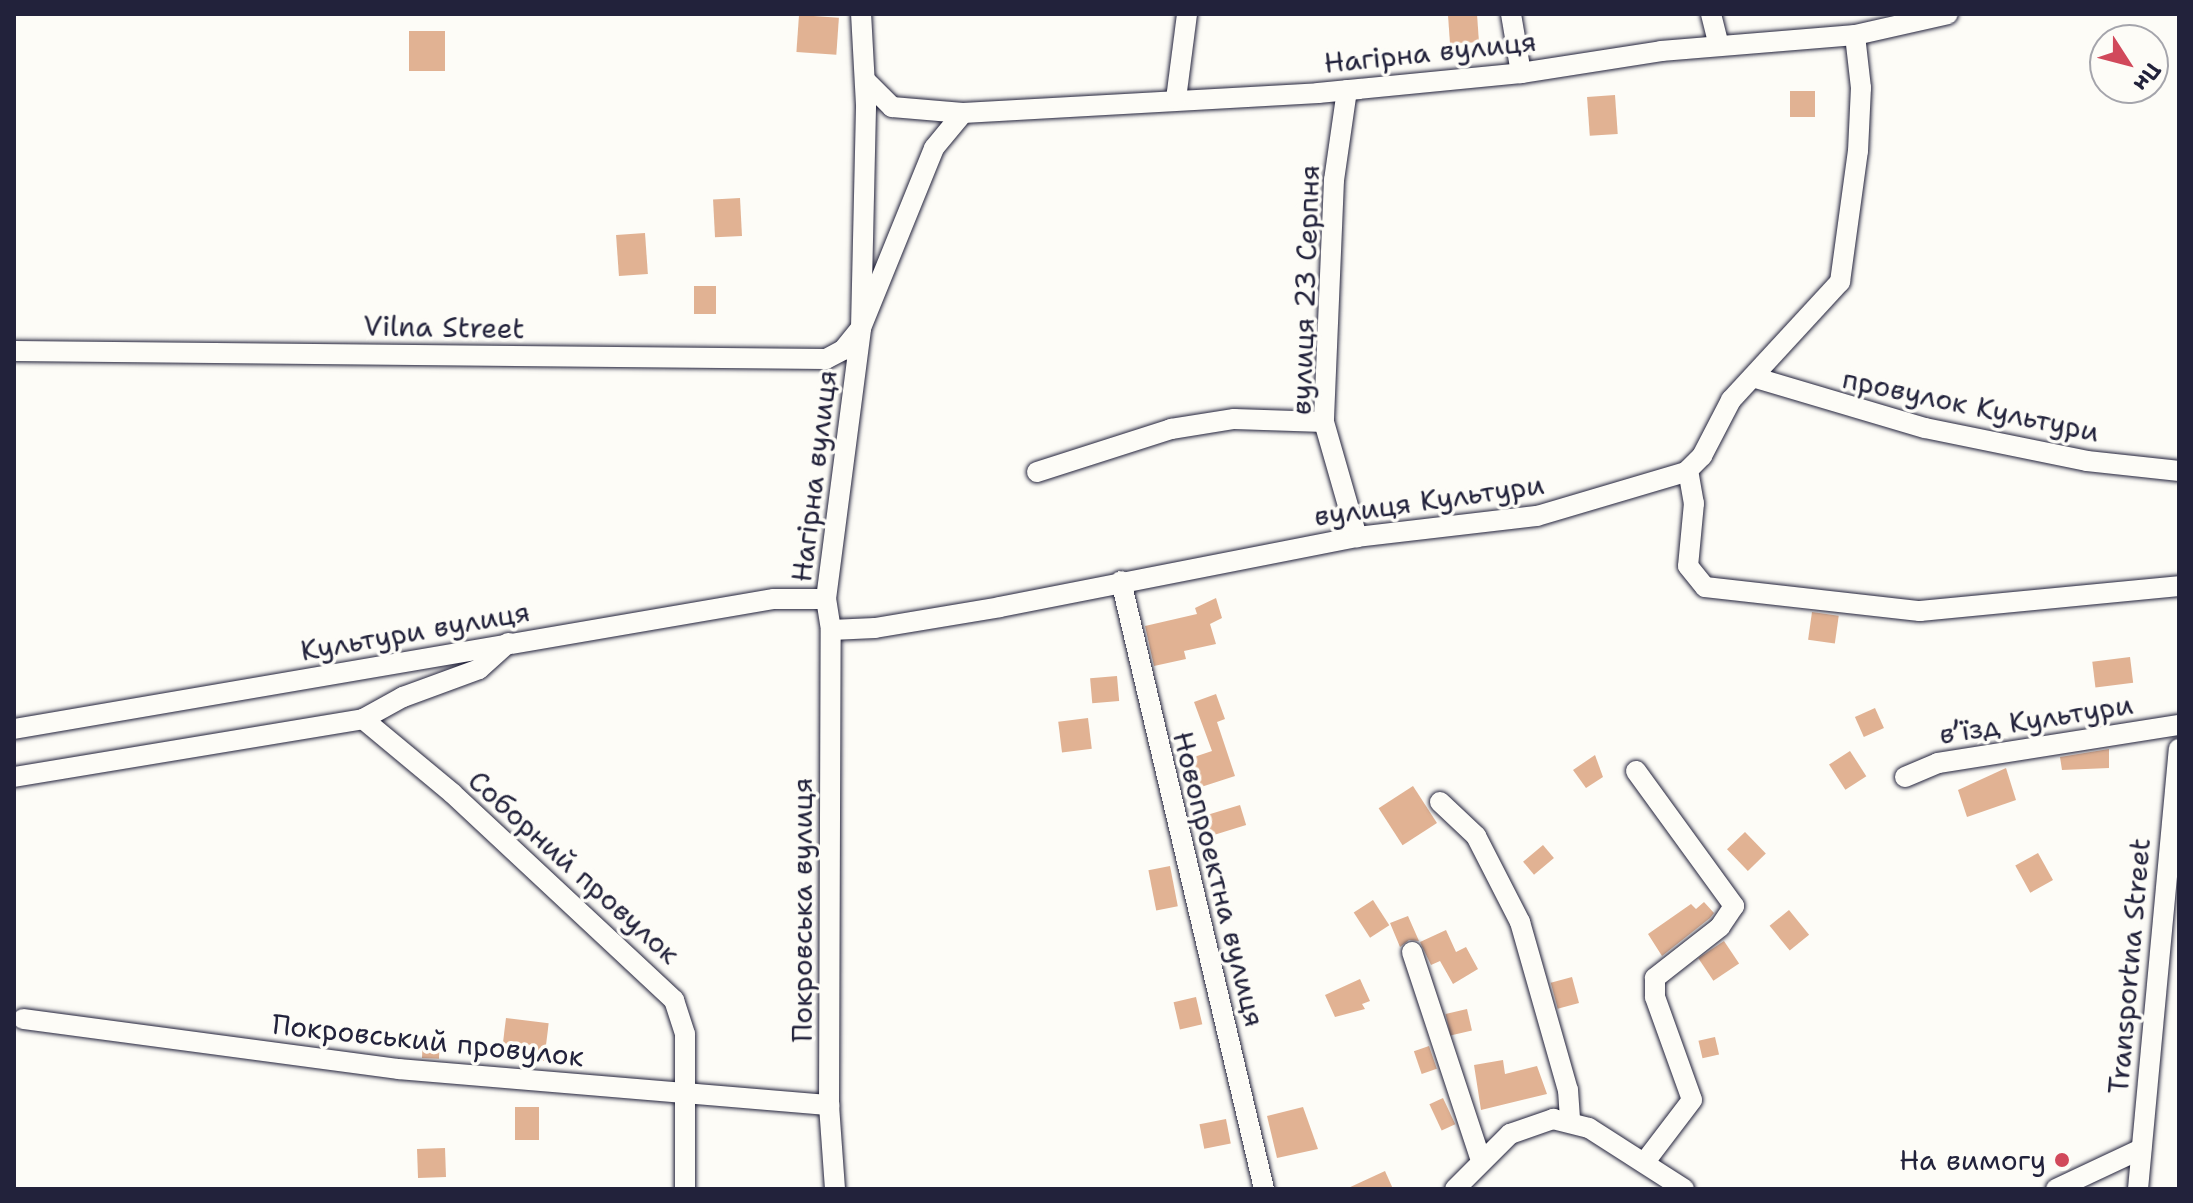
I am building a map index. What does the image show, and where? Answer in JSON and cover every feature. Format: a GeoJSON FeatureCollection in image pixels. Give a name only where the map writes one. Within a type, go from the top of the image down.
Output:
{"type":"FeatureCollection","features":[{"type":"Feature","properties":{"kind":"street","name":"Нагірна вулиця"},"geometry":{"type":"LineString","coordinates":[[831,630],[826,599],[861,328],[866,81],[861,14]]}},
{"type":"Feature","properties":{"kind":"street"},"geometry":{"type":"LineString","coordinates":[[1176,99],[1187,14]]}},
{"type":"Feature","properties":{"kind":"street"},"geometry":{"type":"LineString","coordinates":[[1511,14],[1521,73]]}},
{"type":"Feature","properties":{"kind":"street"},"geometry":{"type":"LineString","coordinates":[[1711,14],[1719,45]]}},
{"type":"Feature","properties":{"kind":"street","name":"Нагірна вулиця"},"geometry":{"type":"LineString","coordinates":[[866,81],[892,107],[963,113],[1347,90],[1521,73],[1719,45],[1855,35],[1948,14]]}},
{"type":"Feature","properties":{"kind":"street"},"geometry":{"type":"LineString","coordinates":[[1855,35],[1860,104],[1845,268],[1833,295],[1756,378],[1731,400],[1702,456],[1688,470],[1694,503],[1688,566],[1705,587],[1920,611],[2179,586]]}},
{"type":"Feature","properties":{"kind":"street","name":"вулиця 23 Серпня"},"geometry":{"type":"LineString","coordinates":[[1347,90],[1331,223],[1324,422],[1357,537]]}},
{"type":"Feature","properties":{"kind":"street","name":"Нагірна вулиця"},"geometry":{"type":"LineString","coordinates":[[861,328],[934,148],[963,113]]}},
{"type":"Feature","properties":{"kind":"street","name":"Vilna Street"},"geometry":{"type":"LineString","coordinates":[[14,351],[826,359],[843,350],[861,328]]}},
{"type":"Feature","properties":{"kind":"street","name":"провулок Культури"},"geometry":{"type":"LineString","coordinates":[[1756,378],[1925,428],[2087,461],[2179,471]]}},
{"type":"Feature","properties":{"kind":"street"},"geometry":{"type":"LineString","coordinates":[[1037,472],[1171,429],[1234,419],[1324,422]]}},
{"type":"Feature","properties":{"kind":"street","name":"вулиця Культури"},"geometry":{"type":"LineString","coordinates":[[831,630],[891,625],[1357,537],[1537,516],[1688,470]]}},
{"type":"Feature","properties":{"kind":"street","name":"Новопроектна вулиця"},"geometry":{"type":"LineString","coordinates":[[1121,581],[1264,1189]]}},
{"type":"Feature","properties":{"kind":"street","name":"Культури вулиця"},"geometry":{"type":"LineString","coordinates":[[14,729],[774,599],[826,599]]}},
{"type":"Feature","properties":{"kind":"street","name":"Покровська вулиця"},"geometry":{"type":"LineString","coordinates":[[831,630],[829,1105],[835,1189]]}},
{"type":"Feature","properties":{"kind":"street"},"geometry":{"type":"LineString","coordinates":[[14,777],[363,719],[403,697],[479,669],[508,643]]}},
{"type":"Feature","properties":{"kind":"street","name":"Соборний провулок"},"geometry":{"type":"LineString","coordinates":[[363,719],[452,793],[670,994],[685,1027],[688,1090],[685,1189]]}},
{"type":"Feature","properties":{"kind":"street","name":"в’їзд Культури"},"geometry":{"type":"LineString","coordinates":[[1905,777],[1938,763],[2179,725]]}},
{"type":"Feature","properties":{"kind":"street","name":"Transportna Street"},"geometry":{"type":"LineString","coordinates":[[2138,1189],[2179,749]]}},
{"type":"Feature","properties":{"kind":"street"},"geometry":{"type":"LineString","coordinates":[[1636,771],[1735,912],[1655,978],[1655,997],[1692,1100],[1644,1163]]}},
{"type":"Feature","properties":{"kind":"street"},"geometry":{"type":"LineString","coordinates":[[1440,802],[1476,836],[1520,922],[1568,1090],[1570,1122]]}},
{"type":"Feature","properties":{"kind":"street"},"geometry":{"type":"LineString","coordinates":[[1412,952],[1481,1161]]}},
{"type":"Feature","properties":{"kind":"street","name":"Покровський провулок"},"geometry":{"type":"LineString","coordinates":[[23,1019],[399,1069],[553,1084],[688,1090],[829,1105]]}},
{"type":"Feature","properties":{"kind":"street"},"geometry":{"type":"LineString","coordinates":[[1455,1189],[1510,1134],[1532,1123],[1570,1122],[1589,1128],[1684,1189]]}},
{"type":"Feature","properties":{"kind":"street"},"geometry":{"type":"LineString","coordinates":[[2056,1189],[2141,1149]]}},
{"type":"Feature","properties":{"kind":"building"},"geometry":{"type":"Polygon","coordinates":[[[1477,14],[1479,42],[1450,44],[1448,16],[1477,14]]]}},
{"type":"Feature","properties":{"kind":"building"},"geometry":{"type":"Polygon","coordinates":[[[799,15],[839,18],[836,55],[796,52],[799,15]]]}},
{"type":"Feature","properties":{"kind":"building"},"geometry":{"type":"Polygon","coordinates":[[[409,31],[445,31],[445,71],[409,71],[409,31]]]}},
{"type":"Feature","properties":{"kind":"building"},"geometry":{"type":"Polygon","coordinates":[[[1790,91],[1815,91],[1815,117],[1790,117],[1790,91]]]}},
{"type":"Feature","properties":{"kind":"building"},"geometry":{"type":"Polygon","coordinates":[[[1615,95],[1618,134],[1590,136],[1587,97],[1615,95]]]}},
{"type":"Feature","properties":{"kind":"building"},"geometry":{"type":"Polygon","coordinates":[[[740,198],[742,236],[715,237],[713,199],[740,198]]]}},
{"type":"Feature","properties":{"kind":"building"},"geometry":{"type":"Polygon","coordinates":[[[645,233],[648,274],[619,276],[616,235],[645,233]]]}},
{"type":"Feature","properties":{"kind":"building"},"geometry":{"type":"Polygon","coordinates":[[[694,286],[716,286],[716,314],[694,314],[694,286]]]}},
{"type":"Feature","properties":{"kind":"building"},"geometry":{"type":"Polygon","coordinates":[[[1216,598],[1222,618],[1210,624],[1216,644],[1184,651],[1186,659],[1154,666],[1145,626],[1197,614],[1195,608],[1216,598]]]}},
{"type":"Feature","properties":{"kind":"building"},"geometry":{"type":"Polygon","coordinates":[[[1812,612],[1839,616],[1835,643],[1808,640],[1812,612]]]}},
{"type":"Feature","properties":{"kind":"building"},"geometry":{"type":"Polygon","coordinates":[[[2130,657],[2133,683],[2095,687],[2092,662],[2130,657]]]}},
{"type":"Feature","properties":{"kind":"building"},"geometry":{"type":"Polygon","coordinates":[[[1117,676],[1119,701],[1092,703],[1090,678],[1117,676]]]}},
{"type":"Feature","properties":{"kind":"building"},"geometry":{"type":"Polygon","coordinates":[[[1216,694],[1225,719],[1217,722],[1235,776],[1198,788],[1188,759],[1212,751],[1194,702],[1216,694]]]}},
{"type":"Feature","properties":{"kind":"building"},"geometry":{"type":"Polygon","coordinates":[[[1875,708],[1884,728],[1864,737],[1855,717],[1875,708]]]}},
{"type":"Feature","properties":{"kind":"building"},"geometry":{"type":"Polygon","coordinates":[[[1088,718],[1092,749],[1062,752],[1058,722],[1088,718]]]}},
{"type":"Feature","properties":{"kind":"building"},"geometry":{"type":"Polygon","coordinates":[[[2109,749],[2109,768],[2062,770],[2060,757],[2109,749]]]}},
{"type":"Feature","properties":{"kind":"building"},"geometry":{"type":"Polygon","coordinates":[[[1850,751],[1866,776],[1845,790],[1829,765],[1850,751]]]}},
{"type":"Feature","properties":{"kind":"building"},"geometry":{"type":"Polygon","coordinates":[[[1595,755],[1603,777],[1586,788],[1573,770],[1595,755]]]}},
{"type":"Feature","properties":{"kind":"building"},"geometry":{"type":"Polygon","coordinates":[[[2006,768],[2016,800],[1967,817],[1958,790],[2006,768]]]}},
{"type":"Feature","properties":{"kind":"building"},"geometry":{"type":"Polygon","coordinates":[[[1413,786],[1437,823],[1403,845],[1379,808],[1413,786]]]}},
{"type":"Feature","properties":{"kind":"building"},"geometry":{"type":"Polygon","coordinates":[[[1240,805],[1246,825],[1210,836],[1204,816],[1240,805]]]}},
{"type":"Feature","properties":{"kind":"building"},"geometry":{"type":"Polygon","coordinates":[[[1745,832],[1766,854],[1748,871],[1727,849],[1745,832]]]}},
{"type":"Feature","properties":{"kind":"building"},"geometry":{"type":"Polygon","coordinates":[[[1543,845],[1554,858],[1534,875],[1523,862],[1543,845]]]}},
{"type":"Feature","properties":{"kind":"building"},"geometry":{"type":"Polygon","coordinates":[[[2038,853],[2053,880],[2030,893],[2015,866],[2038,853]]]}},
{"type":"Feature","properties":{"kind":"building"},"geometry":{"type":"Polygon","coordinates":[[[1170,866],[1178,906],[1156,910],[1148,870],[1170,866]]]}},
{"type":"Feature","properties":{"kind":"building"},"geometry":{"type":"Polygon","coordinates":[[[1373,900],[1389,925],[1370,938],[1354,913],[1373,900]]]}},
{"type":"Feature","properties":{"kind":"building"},"geometry":{"type":"Polygon","coordinates":[[[1704,902],[1714,913],[1662,956],[1648,934],[1691,904],[1696,909],[1704,902]]]}},
{"type":"Feature","properties":{"kind":"building"},"geometry":{"type":"Polygon","coordinates":[[[1789,910],[1809,935],[1790,951],[1770,926],[1789,910]]]}},
{"type":"Feature","properties":{"kind":"building"},"geometry":{"type":"Polygon","coordinates":[[[1408,916],[1419,941],[1409,940],[1400,947],[1390,923],[1408,916]]]}},
{"type":"Feature","properties":{"kind":"building"},"geometry":{"type":"Polygon","coordinates":[[[1446,930],[1456,952],[1466,947],[1478,969],[1453,984],[1440,961],[1431,965],[1420,942],[1446,930]]]}},
{"type":"Feature","properties":{"kind":"building"},"geometry":{"type":"Polygon","coordinates":[[[1724,941],[1739,963],[1713,981],[1698,958],[1724,941]]]}},
{"type":"Feature","properties":{"kind":"building"},"geometry":{"type":"Polygon","coordinates":[[[1572,977],[1579,1003],[1558,1009],[1551,983],[1572,977]]]}},
{"type":"Feature","properties":{"kind":"building"},"geometry":{"type":"Polygon","coordinates":[[[1360,979],[1370,1001],[1362,1004],[1365,1009],[1335,1017],[1325,995],[1360,979]]]}},
{"type":"Feature","properties":{"kind":"building"},"geometry":{"type":"Polygon","coordinates":[[[1196,997],[1202,1024],[1180,1029],[1174,1002],[1196,997]]]}},
{"type":"Feature","properties":{"kind":"building"},"geometry":{"type":"Polygon","coordinates":[[[1467,1009],[1472,1030],[1451,1035],[1446,1014],[1467,1009]]]}},
{"type":"Feature","properties":{"kind":"building"},"geometry":{"type":"Polygon","coordinates":[[[506,1018],[549,1023],[544,1061],[501,1056],[506,1018]]]}},
{"type":"Feature","properties":{"kind":"building"},"geometry":{"type":"Polygon","coordinates":[[[1715,1037],[1719,1055],[1702,1058],[1698,1041],[1715,1037]]]}},
{"type":"Feature","properties":{"kind":"building"},"geometry":{"type":"Polygon","coordinates":[[[423,1038],[440,1039],[439,1059],[422,1058],[423,1038]]]}},
{"type":"Feature","properties":{"kind":"building"},"geometry":{"type":"Polygon","coordinates":[[[1429,1046],[1437,1069],[1422,1074],[1414,1051],[1429,1046]]]}},
{"type":"Feature","properties":{"kind":"building"},"geometry":{"type":"Polygon","coordinates":[[[1503,1060],[1505,1074],[1537,1066],[1547,1094],[1481,1110],[1474,1065],[1503,1060]]]}},
{"type":"Feature","properties":{"kind":"building"},"geometry":{"type":"Polygon","coordinates":[[[1443,1098],[1455,1124],[1442,1131],[1429,1104],[1443,1098]]]}},
{"type":"Feature","properties":{"kind":"building"},"geometry":{"type":"Polygon","coordinates":[[[515,1107],[539,1107],[539,1140],[515,1140],[515,1107]]]}},
{"type":"Feature","properties":{"kind":"building"},"geometry":{"type":"Polygon","coordinates":[[[1303,1107],[1318,1149],[1277,1158],[1267,1116],[1303,1107]]]}},
{"type":"Feature","properties":{"kind":"building"},"geometry":{"type":"Polygon","coordinates":[[[1226,1119],[1231,1144],[1204,1149],[1199,1124],[1226,1119]]]}},
{"type":"Feature","properties":{"kind":"building"},"geometry":{"type":"Polygon","coordinates":[[[445,1148],[446,1177],[418,1178],[417,1149],[445,1148]]]}},
{"type":"Feature","properties":{"kind":"building"},"geometry":{"type":"Polygon","coordinates":[[[1385,1171],[1393,1189],[1346,1189],[1385,1171]]]}},
{"type":"Feature","properties":{"kind":"place","name":"На вимогу"},"geometry":{"type":"Point","coordinates":[2062,1160]}}]}
